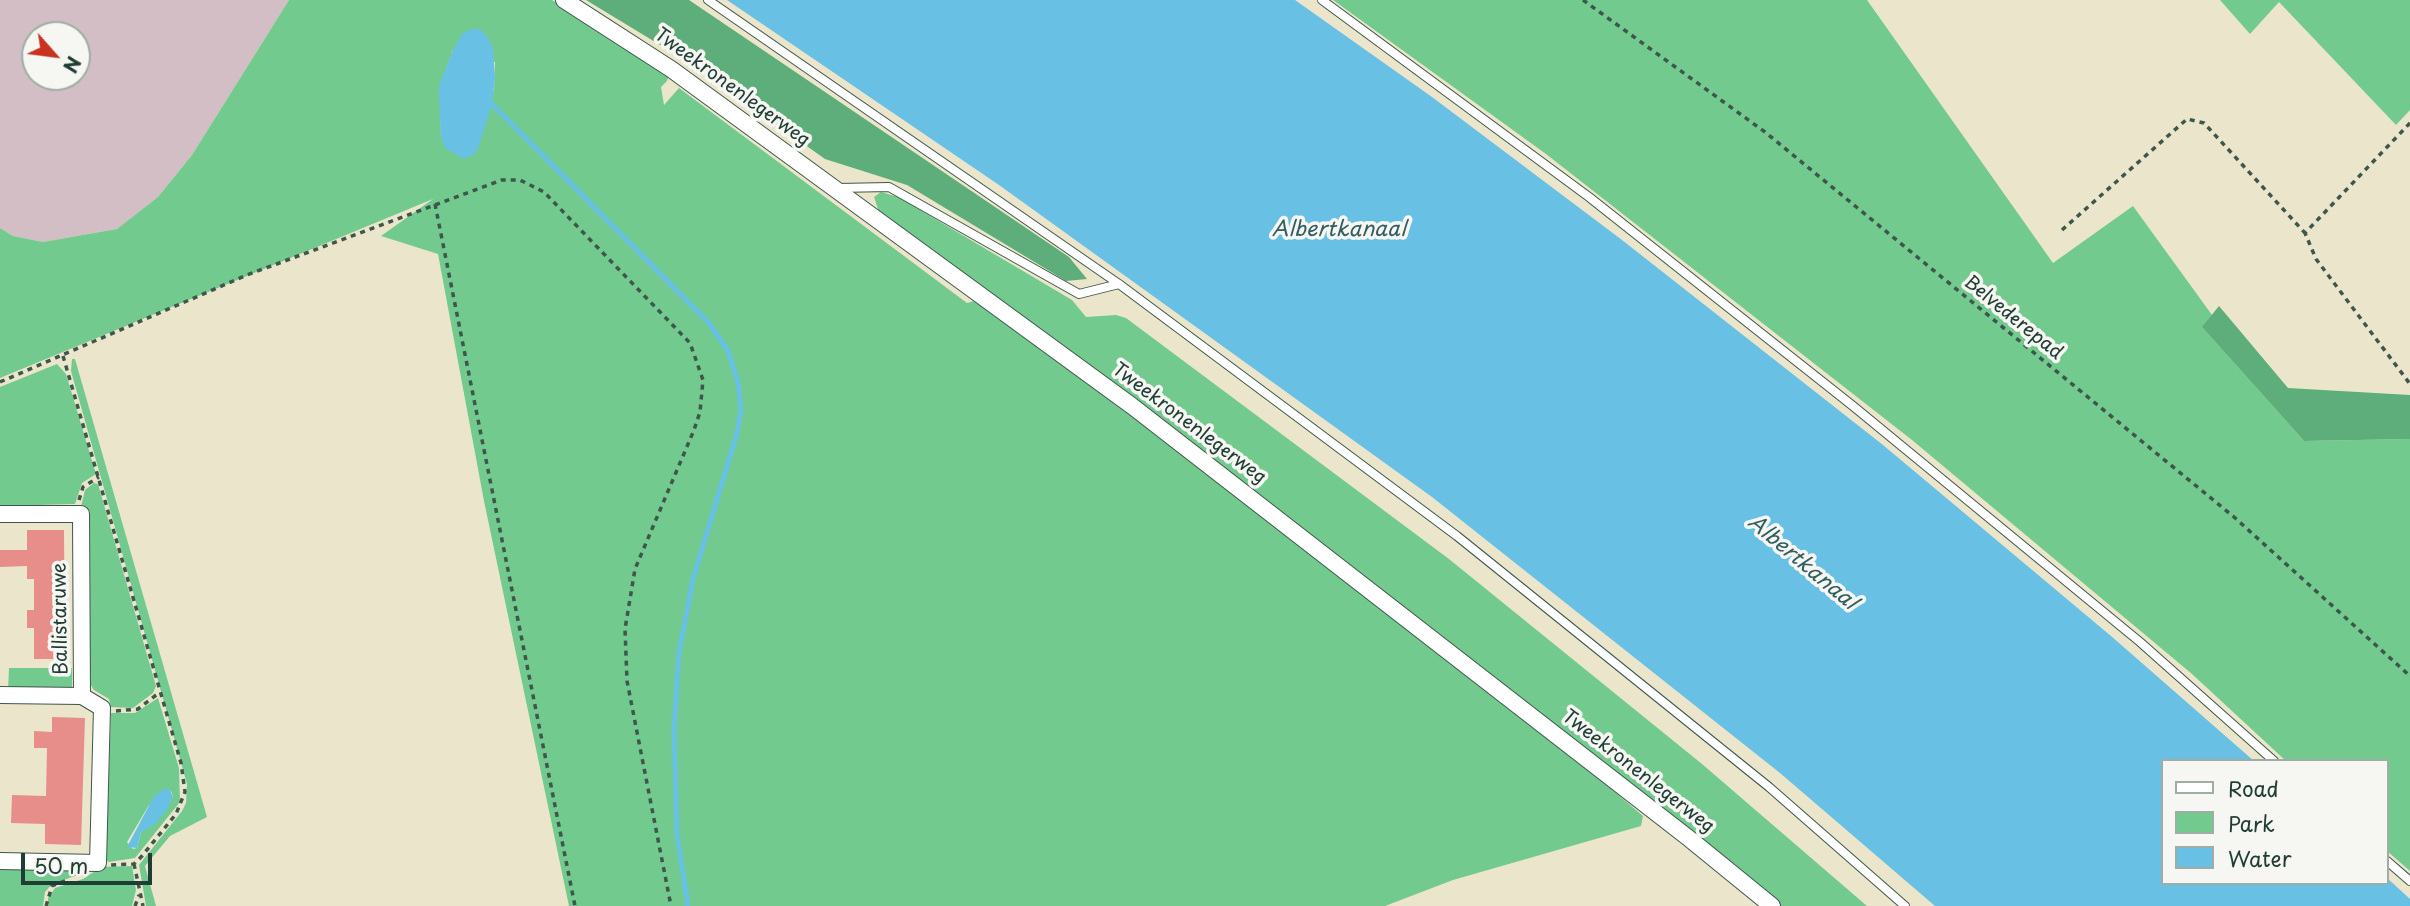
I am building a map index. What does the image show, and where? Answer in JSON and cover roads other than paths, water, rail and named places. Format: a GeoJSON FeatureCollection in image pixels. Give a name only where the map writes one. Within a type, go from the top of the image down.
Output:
{"type":"FeatureCollection","features":[{"type":"Feature","properties":{"kind":"street","name":"Tweekronenlegerweg"},"geometry":{"type":"LineString","coordinates":[[564,0],[660,61],[1143,414],[1692,840],[1772,906]]}},
{"type":"Feature","properties":{"kind":"street","name":"Ballistaruwe"},"geometry":{"type":"LineString","coordinates":[[0,514],[81,514],[82,696],[102,708],[98,863],[0,861]]}},
{"type":"Feature","properties":{"kind":"street"},"geometry":{"type":"LineString","coordinates":[[0,695],[82,696]]}},
{"type":"Feature","properties":{"kind":"lane"},"geometry":{"type":"LineString","coordinates":[[708,0],[1119,284],[1457,536],[1769,787],[1905,906]]}},
{"type":"Feature","properties":{"kind":"lane"},"geometry":{"type":"LineString","coordinates":[[1322,0],[1589,197],[1832,389],[2140,642],[2272,759]]}},
{"type":"Feature","properties":{"kind":"lane"},"geometry":{"type":"LineString","coordinates":[[835,188],[889,187],[1079,294],[1119,284]]}},
{"type":"Feature","properties":{"kind":"lane"},"geometry":{"type":"LineString","coordinates":[[2389,863],[2410,881]]}},
{"type":"Feature","properties":{"kind":"water","name":"Albertkanaal"},"geometry":{"type":"Polygon","coordinates":[[[727,0],[1295,0],[1432,97],[1622,240],[1883,445],[2111,636],[2252,759],[2162,759],[2162,885],[2389,885],[2389,880],[2410,899],[2410,906],[1935,906],[1780,773],[1432,497],[999,185],[727,0]]]}},
{"type":"Feature","properties":{"kind":"water"},"geometry":{"type":"Polygon","coordinates":[[[471,29],[480,29],[493,48],[495,78],[492,104],[478,149],[464,159],[445,148],[441,137],[439,86],[453,50],[462,34],[471,29]]]}},
{"type":"Feature","properties":{"kind":"water"},"geometry":{"type":"Polygon","coordinates":[[[169,788],[173,797],[166,811],[154,825],[141,832],[137,848],[127,847],[153,798],[169,788]]]}},
{"type":"Feature","properties":{"kind":"waterway"},"geometry":{"type":"LineString","coordinates":[[492,104],[709,323],[728,351],[738,382],[741,411],[737,433],[693,579],[679,652],[674,731],[677,835],[688,906]]}}]}
